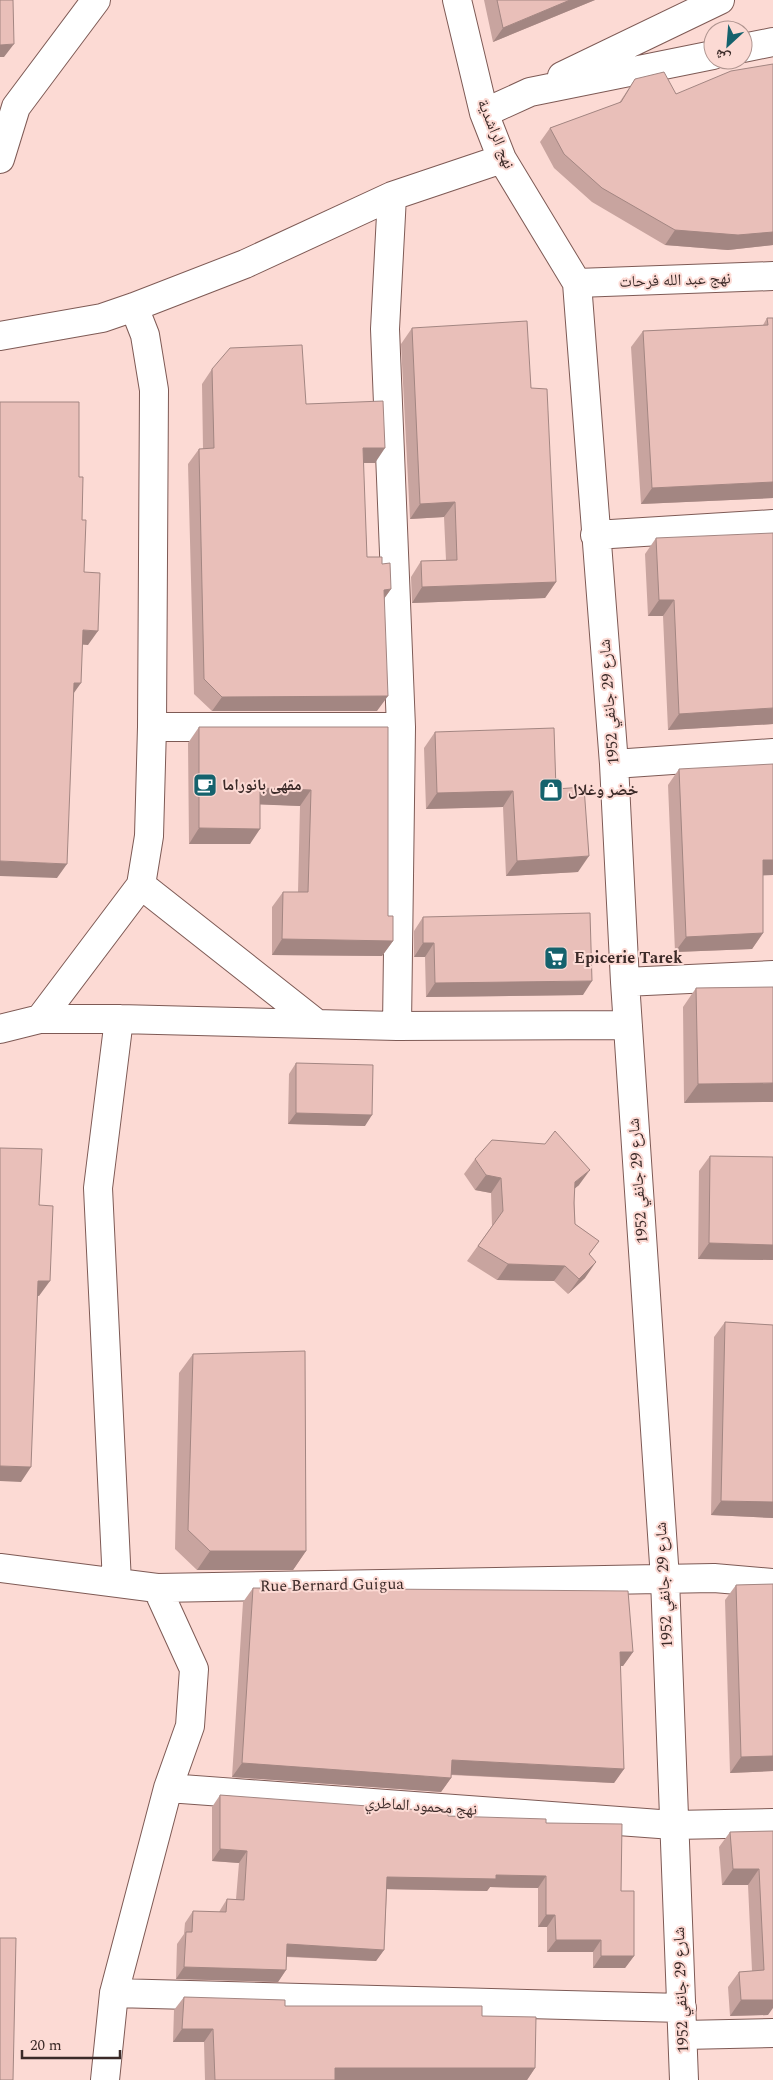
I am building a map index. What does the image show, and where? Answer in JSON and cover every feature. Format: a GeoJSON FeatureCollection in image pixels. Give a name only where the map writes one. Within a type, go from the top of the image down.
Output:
{"type":"FeatureCollection","features":[{"type":"Feature","properties":{"kind":"street"},"geometry":{"type":"LineString","coordinates":[[0,159],[8,107],[96,0]]}},
{"type":"Feature","properties":{"kind":"street","name":"نهج الراشدية"},"geometry":{"type":"LineString","coordinates":[[457,0],[484,113],[502,159],[576,283]]}},
{"type":"Feature","properties":{"kind":"street"},"geometry":{"type":"LineString","coordinates":[[484,113],[720,0]]}},
{"type":"Feature","properties":{"kind":"street"},"geometry":{"type":"LineString","coordinates":[[753,46],[773,42]]}},
{"type":"Feature","properties":{"kind":"street"},"geometry":{"type":"LineString","coordinates":[[530,92],[703,57]]}},
{"type":"Feature","properties":{"kind":"street"},"geometry":{"type":"LineString","coordinates":[[0,336],[102,318],[245,264],[392,196],[502,159]]}},
{"type":"Feature","properties":{"kind":"street"},"geometry":{"type":"LineString","coordinates":[[392,196],[384,329],[401,726],[397,1026]]}},
{"type":"Feature","properties":{"kind":"street","name":"نهج عبد الله فرحات"},"geometry":{"type":"LineString","coordinates":[[576,283],[773,276]]}},
{"type":"Feature","properties":{"kind":"street","name":"شارع 29 جانفي 1952"},"geometry":{"type":"LineString","coordinates":[[576,283],[614,764],[625,982],[665,1579],[684,2080]]}},
{"type":"Feature","properties":{"kind":"street"},"geometry":{"type":"LineString","coordinates":[[40,1019],[141,885],[149,836],[152,727],[154,390],[145,335],[134,306]]}},
{"type":"Feature","properties":{"kind":"street"},"geometry":{"type":"LineString","coordinates":[[595,535],[773,524]]}},
{"type":"Feature","properties":{"kind":"street"},"geometry":{"type":"LineString","coordinates":[[152,727],[401,726]]}},
{"type":"Feature","properties":{"kind":"street"},"geometry":{"type":"LineString","coordinates":[[614,764],[773,753]]}},
{"type":"Feature","properties":{"kind":"street"},"geometry":{"type":"LineString","coordinates":[[141,885],[316,1023]]}},
{"type":"Feature","properties":{"kind":"street"},"geometry":{"type":"LineString","coordinates":[[625,982],[773,975]]}},
{"type":"Feature","properties":{"kind":"street"},"geometry":{"type":"LineString","coordinates":[[0,1029],[40,1019],[119,1018],[397,1026],[628,1026]]}},
{"type":"Feature","properties":{"kind":"street"},"geometry":{"type":"LineString","coordinates":[[117,1583],[98,1188],[119,1018]]}},
{"type":"Feature","properties":{"kind":"street","name":"Rue Bernard Guigua"},"geometry":{"type":"LineString","coordinates":[[0,1568],[157,1588],[714,1578],[773,1583]]}},
{"type":"Feature","properties":{"kind":"street"},"geometry":{"type":"LineString","coordinates":[[105,2080],[114,1993],[168,1788],[190,1726],[194,1669],[157,1588]]}},
{"type":"Feature","properties":{"kind":"street","name":"نهج محمود الماطري"},"geometry":{"type":"LineString","coordinates":[[168,1788],[673,1825],[773,1823]]}},
{"type":"Feature","properties":{"kind":"street"},"geometry":{"type":"LineString","coordinates":[[114,1993],[682,2008]]}},
{"type":"Feature","properties":{"kind":"street"},"geometry":{"type":"LineString","coordinates":[[683,2035],[773,2034]]}},
{"type":"Feature","properties":{"kind":"building"},"geometry":{"type":"Polygon","coordinates":[[[0,0],[13,0],[14,44],[0,45],[0,0]]]}},
{"type":"Feature","properties":{"kind":"building"},"geometry":{"type":"Polygon","coordinates":[[[497,0],[570,0],[503,28],[497,0]]]}},
{"type":"Feature","properties":{"kind":"building"},"geometry":{"type":"Polygon","coordinates":[[[773,64],[773,232],[738,235],[675,230],[602,188],[564,154],[550,128],[621,102],[635,79],[664,72],[676,94],[731,71],[753,70],[753,67],[773,64]]]}},
{"type":"Feature","properties":{"kind":"building"},"geometry":{"type":"Polygon","coordinates":[[[767,318],[773,318],[773,482],[652,488],[643,331],[768,325],[767,318]]]}},
{"type":"Feature","properties":{"kind":"building"},"geometry":{"type":"Polygon","coordinates":[[[527,321],[531,388],[547,389],[556,582],[422,587],[421,561],[457,560],[455,502],[420,504],[412,328],[527,321]]]}},
{"type":"Feature","properties":{"kind":"building"},"geometry":{"type":"Polygon","coordinates":[[[302,345],[306,404],[383,401],[385,448],[363,448],[367,557],[382,557],[382,564],[390,563],[391,589],[384,590],[388,696],[222,697],[204,679],[199,449],[214,448],[212,369],[230,348],[302,345]]]}},
{"type":"Feature","properties":{"kind":"building"},"geometry":{"type":"Polygon","coordinates":[[[0,402],[79,402],[79,477],[83,477],[82,520],[86,520],[84,572],[100,573],[98,631],[83,630],[81,683],[74,683],[67,864],[0,861],[0,402]]]}},
{"type":"Feature","properties":{"kind":"building"},"geometry":{"type":"Polygon","coordinates":[[[773,533],[773,708],[679,714],[674,600],[659,600],[656,538],[773,533]]]}},
{"type":"Feature","properties":{"kind":"building"},"geometry":{"type":"Polygon","coordinates":[[[199,727],[388,727],[388,916],[393,916],[393,941],[282,939],[283,892],[308,892],[311,790],[260,788],[260,829],[199,828],[199,727]]]}},
{"type":"Feature","properties":{"kind":"building"},"geometry":{"type":"Polygon","coordinates":[[[554,728],[556,789],[584,787],[589,856],[517,861],[513,791],[437,793],[435,732],[554,728]]]}},
{"type":"Feature","properties":{"kind":"building"},"geometry":{"type":"Polygon","coordinates":[[[773,764],[773,860],[763,860],[763,933],[686,937],[679,769],[773,764]]]}},
{"type":"Feature","properties":{"kind":"building"},"geometry":{"type":"Polygon","coordinates":[[[590,913],[592,981],[435,983],[434,943],[423,943],[423,917],[590,913]]]}},
{"type":"Feature","properties":{"kind":"building"},"geometry":{"type":"Polygon","coordinates":[[[773,987],[773,1083],[698,1084],[696,988],[773,987]]]}},
{"type":"Feature","properties":{"kind":"building"},"geometry":{"type":"Polygon","coordinates":[[[296,1063],[373,1065],[372,1115],[296,1113],[296,1063]]]}},
{"type":"Feature","properties":{"kind":"building"},"geometry":{"type":"Polygon","coordinates":[[[555,1131],[590,1170],[575,1182],[575,1224],[599,1241],[589,1254],[596,1262],[579,1279],[565,1266],[508,1264],[478,1246],[503,1211],[501,1178],[486,1175],[475,1159],[492,1140],[545,1144],[555,1131]]]}},
{"type":"Feature","properties":{"kind":"building"},"geometry":{"type":"Polygon","coordinates":[[[0,1148],[42,1149],[39,1205],[53,1206],[50,1281],[38,1281],[31,1467],[0,1466],[0,1148]]]}},
{"type":"Feature","properties":{"kind":"building"},"geometry":{"type":"Polygon","coordinates":[[[710,1156],[773,1157],[773,1245],[709,1243],[710,1156]]]}},
{"type":"Feature","properties":{"kind":"building"},"geometry":{"type":"Polygon","coordinates":[[[725,1322],[773,1325],[773,1502],[721,1501],[725,1322]]]}},
{"type":"Feature","properties":{"kind":"building"},"geometry":{"type":"Polygon","coordinates":[[[305,1351],[306,1551],[210,1551],[188,1530],[193,1354],[305,1351]]]}},
{"type":"Feature","properties":{"kind":"building"},"geometry":{"type":"Polygon","coordinates":[[[773,1584],[773,1756],[741,1757],[736,1585],[773,1584]]]}},
{"type":"Feature","properties":{"kind":"building"},"geometry":{"type":"Polygon","coordinates":[[[253,1588],[628,1591],[633,1652],[620,1652],[624,1769],[452,1760],[451,1778],[242,1763],[253,1588]]]}},
{"type":"Feature","properties":{"kind":"building"},"geometry":{"type":"Polygon","coordinates":[[[220,1795],[448,1812],[448,1816],[546,1819],[546,1823],[622,1824],[621,1891],[634,1891],[634,1956],[601,1956],[601,1940],[556,1940],[555,1915],[546,1915],[546,1876],[496,1875],[496,1879],[387,1877],[384,1950],[287,1944],[286,1970],[184,1967],[186,1932],[192,1932],[193,1911],[226,1912],[227,1899],[244,1900],[247,1851],[220,1849],[220,1795]]]}},
{"type":"Feature","properties":{"kind":"building"},"geometry":{"type":"Polygon","coordinates":[[[773,1831],[773,2000],[741,2000],[739,1972],[764,1970],[759,1869],[733,1869],[730,1832],[773,1831]]]}},
{"type":"Feature","properties":{"kind":"building"},"geometry":{"type":"Polygon","coordinates":[[[0,1938],[16,1938],[13,2080],[0,2080],[0,1938]]]}},
{"type":"Feature","properties":{"kind":"building"},"geometry":{"type":"Polygon","coordinates":[[[184,1997],[285,2000],[285,2006],[482,2006],[482,2016],[536,2017],[535,2068],[335,2068],[335,2080],[215,2080],[213,2029],[182,2029],[184,1997]]]}},
{"type":"Feature","properties":{"kind":"place","name":"مقهى بانوراما"},"geometry":{"type":"Point","coordinates":[205,785]}},
{"type":"Feature","properties":{"kind":"place","name":"خضر وغلال"},"geometry":{"type":"Point","coordinates":[551,790]}},
{"type":"Feature","properties":{"kind":"place","name":"Epicerie Tarek"},"geometry":{"type":"Point","coordinates":[556,958]}}]}
